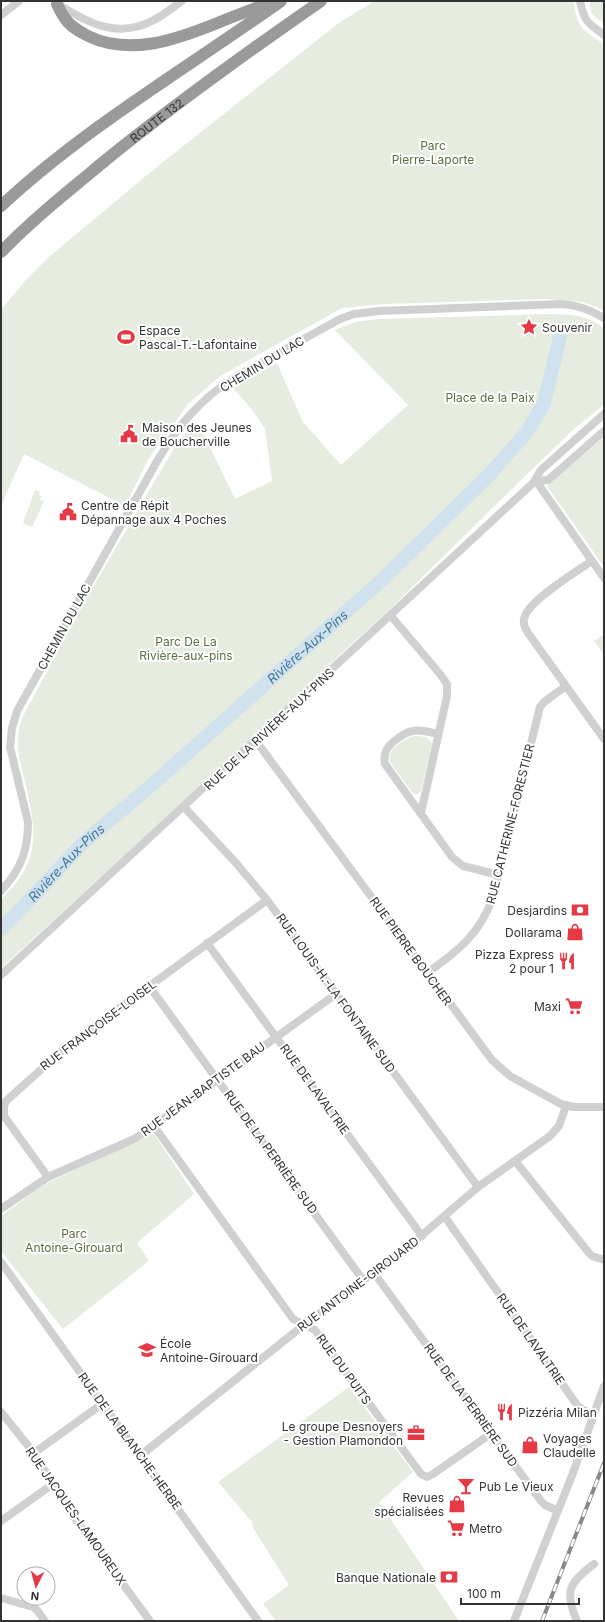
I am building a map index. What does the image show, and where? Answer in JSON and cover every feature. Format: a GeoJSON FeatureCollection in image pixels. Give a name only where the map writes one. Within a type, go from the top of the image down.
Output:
{"type":"FeatureCollection","features":[{"type":"Feature","properties":{"kind":"highway"},"geometry":{"type":"LineString","coordinates":[[56,2],[64,18],[77,30],[100,41],[116,45],[129,46],[178,38],[274,1]]}},
{"type":"Feature","properties":{"kind":"highway"},"geometry":{"type":"LineString","coordinates":[[1,206],[40,171],[111,118],[281,1]]}},
{"type":"Feature","properties":{"kind":"highway","name":"ROUTE 132"},"geometry":{"type":"LineString","coordinates":[[1,252],[26,227],[148,127],[244,54],[321,1]]}},
{"type":"Feature","properties":{"kind":"street"},"geometry":{"type":"LineString","coordinates":[[1,15],[19,1]]}},
{"type":"Feature","properties":{"kind":"street"},"geometry":{"type":"LineString","coordinates":[[56,2],[89,22],[110,28],[123,28],[135,26],[158,17],[182,1]]}},
{"type":"Feature","properties":{"kind":"street"},"geometry":{"type":"LineString","coordinates":[[581,2],[585,20],[600,30],[604,35]]}},
{"type":"Feature","properties":{"kind":"street","name":"CHEMIN DU LAC"},"geometry":{"type":"LineString","coordinates":[[1,891],[11,880],[21,863],[25,853],[27,840],[28,822],[10,747],[12,728],[17,711],[156,463],[174,434],[197,407],[222,385],[240,374],[333,322],[354,314],[374,311],[562,304],[586,309],[604,318]]}},
{"type":"Feature","properties":{"kind":"street","name":"RUE DE LA RIVIÈRE-AUX-PINS"},"geometry":{"type":"LineString","coordinates":[[1,975],[391,616],[536,481],[541,470],[604,414]]}},
{"type":"Feature","properties":{"kind":"street","name":"RUE DE LA RIVIÈRE-AUX-PINS"},"geometry":{"type":"LineString","coordinates":[[536,481],[548,480],[604,431]]}},
{"type":"Feature","properties":{"kind":"street"},"geometry":{"type":"LineString","coordinates":[[536,481],[604,578]]}},
{"type":"Feature","properties":{"kind":"street"},"geometry":{"type":"LineString","coordinates":[[592,561],[552,588],[529,609],[525,614],[523,621],[524,628],[604,739]]}},
{"type":"Feature","properties":{"kind":"street"},"geometry":{"type":"LineString","coordinates":[[391,616],[447,684],[447,696],[422,813]]}},
{"type":"Feature","properties":{"kind":"street","name":"RUE CATHERINE-FORESTIER"},"geometry":{"type":"LineString","coordinates":[[427,973],[458,950],[473,935],[490,906],[540,707],[544,702],[566,686]]}},
{"type":"Feature","properties":{"kind":"street"},"geometry":{"type":"LineString","coordinates":[[438,734],[421,731],[406,733],[388,747],[384,757],[385,764],[458,862],[469,868],[499,875]]}},
{"type":"Feature","properties":{"kind":"street","name":"RUE PIERRE BOUCHER"},"geometry":{"type":"LineString","coordinates":[[256,741],[492,1060],[510,1076],[566,1106],[604,1107]]}},
{"type":"Feature","properties":{"kind":"street","name":"RUE LOUIS-H.-LA FONTAINE SUD"},"geometry":{"type":"LineString","coordinates":[[184,807],[244,872],[267,900],[478,1187]]}},
{"type":"Feature","properties":{"kind":"street","name":"RUE FRANÇOISE-LOISEL"},"geometry":{"type":"LineString","coordinates":[[48,1177],[4,1116],[4,1106],[6,1101],[65,1048],[267,900]]}},
{"type":"Feature","properties":{"kind":"street","name":"RUE DE LAVALTRIE"},"geometry":{"type":"LineString","coordinates":[[207,943],[422,1236]]}},
{"type":"Feature","properties":{"kind":"street","name":"RUE DE LA PERRIÈRE SUD"},"geometry":{"type":"LineString","coordinates":[[149,986],[363,1280]]}},
{"type":"Feature","properties":{"kind":"street","name":"RUE JEAN-BAPTISTE BAU"},"geometry":{"type":"LineString","coordinates":[[1,1209],[48,1177],[134,1139],[336,994]]}},
{"type":"Feature","properties":{"kind":"street","name":"RUE ANTOINE-GIROUARD"},"geometry":{"type":"LineString","coordinates":[[141,1456],[305,1325],[422,1236],[478,1187],[516,1162],[555,1132],[562,1121],[566,1106]]}},
{"type":"Feature","properties":{"kind":"street","name":"RUE DU PUITS"},"geometry":{"type":"LineString","coordinates":[[154,1126],[294,1319],[315,1330],[423,1476],[427,1477],[434,1474],[492,1433]]}},
{"type":"Feature","properties":{"kind":"street"},"geometry":{"type":"LineString","coordinates":[[516,1162],[589,1253],[592,1256],[604,1260]]}},
{"type":"Feature","properties":{"kind":"street","name":"RUE DE LAVALTRIE"},"geometry":{"type":"LineString","coordinates":[[445,1217],[577,1405],[583,1410],[594,1414]]}},
{"type":"Feature","properties":{"kind":"street","name":"RUE DE LA BLANCHE-HERBE"},"geometry":{"type":"LineString","coordinates":[[1,1262],[258,1621]]}},
{"type":"Feature","properties":{"kind":"street","name":"RUE DE LA PERRIÈRE SUD"},"geometry":{"type":"LineString","coordinates":[[374,1273],[541,1501],[545,1505],[558,1511]]}},
{"type":"Feature","properties":{"kind":"street"},"geometry":{"type":"LineString","coordinates":[[514,1621],[558,1511],[604,1386]]}},
{"type":"Feature","properties":{"kind":"street"},"geometry":{"type":"LineString","coordinates":[[34,1453],[102,1404]]}},
{"type":"Feature","properties":{"kind":"street","name":"RUE JACQUES-LAMOUREUX"},"geometry":{"type":"LineString","coordinates":[[1,1413],[34,1453],[69,1510],[150,1621]]}},
{"type":"Feature","properties":{"kind":"street"},"geometry":{"type":"LineString","coordinates":[[1,1521],[53,1484]]}},
{"type":"Feature","properties":{"kind":"street"},"geometry":{"type":"LineString","coordinates":[[577,1621],[570,1605],[570,1592],[578,1576],[594,1564]]}},
{"type":"Feature","properties":{"kind":"street"},"geometry":{"type":"LineString","coordinates":[[1,1598],[33,1607],[45,1621]]}},
{"type":"Feature","properties":{"kind":"green space","name":"Parc Pierre-Laporte"},"geometry":{"type":"Polygon","coordinates":[[[375,1],[573,1],[579,23],[586,31],[604,44],[604,312],[601,309],[583,302],[545,299],[384,304],[342,308],[220,376],[188,404],[149,458],[125,506],[24,454],[1,506],[1,310],[24,282],[50,256],[153,170],[340,22],[375,1]]]}},
{"type":"Feature","properties":{"kind":"green space"},"geometry":{"type":"Polygon","coordinates":[[[590,1],[604,1],[604,22],[597,19],[591,12],[590,1]]]}},
{"type":"Feature","properties":{"kind":"green space"},"geometry":{"type":"Polygon","coordinates":[[[550,314],[578,316],[597,323],[604,328],[604,405],[576,427],[388,611],[345,650],[253,739],[1,968],[1,899],[15,885],[24,871],[30,857],[33,843],[31,813],[18,748],[22,718],[86,599],[177,443],[191,426],[203,433],[235,499],[272,481],[265,429],[254,412],[233,388],[277,363],[303,422],[341,465],[408,405],[335,330],[355,322],[378,319],[550,314]]]}},
{"type":"Feature","properties":{"kind":"green space"},"geometry":{"type":"Polygon","coordinates":[[[604,437],[604,567],[547,486],[604,437]]]}},
{"type":"Feature","properties":{"kind":"green space"},"geometry":{"type":"Polygon","coordinates":[[[35,490],[40,492],[39,495],[42,496],[40,500],[44,502],[32,527],[23,523],[35,490]]]}},
{"type":"Feature","properties":{"kind":"green space"},"geometry":{"type":"Polygon","coordinates":[[[604,634],[604,655],[594,641],[604,634]]]}},
{"type":"Feature","properties":{"kind":"green space"},"geometry":{"type":"Polygon","coordinates":[[[414,736],[422,736],[427,738],[432,744],[421,791],[418,794],[414,794],[411,791],[390,762],[389,757],[396,746],[414,736]]]}},
{"type":"Feature","properties":{"kind":"green space","name":"Parc Antoine-Girouard"},"geometry":{"type":"Polygon","coordinates":[[[152,1131],[194,1194],[137,1243],[149,1261],[63,1329],[1,1251],[1,1216],[43,1185],[126,1146],[152,1131]]]}},
{"type":"Feature","properties":{"kind":"green space"},"geometry":{"type":"Polygon","coordinates":[[[349,1387],[413,1472],[379,1502],[459,1621],[276,1621],[263,1604],[289,1585],[253,1528],[252,1522],[218,1482],[349,1387]]]}},
{"type":"Feature","properties":{"kind":"waterway","name":"Rivière-Aux-Pins"},"geometry":{"type":"LineString","coordinates":[[1,929],[84,842],[154,783],[383,579],[489,475],[527,432],[544,403],[562,329]]}},
{"type":"Feature","properties":{"kind":"railway"},"geometry":{"type":"LineString","coordinates":[[542,1621],[604,1463]]}},
{"type":"Feature","properties":{"kind":"place","name":"Souvenir"},"geometry":{"type":"Point","coordinates":[529,327]}},
{"type":"Feature","properties":{"kind":"place","name":"Espace Pascal-T.-Lafontaine"},"geometry":{"type":"Point","coordinates":[126,337]}},
{"type":"Feature","properties":{"kind":"place","name":"Maison des Jeunes de Boucherville"},"geometry":{"type":"Point","coordinates":[129,434]}},
{"type":"Feature","properties":{"kind":"place","name":"Centre de Répit Dépannage aux 4 Poches"},"geometry":{"type":"Point","coordinates":[68,512]}},
{"type":"Feature","properties":{"kind":"place","name":"Desjardins"},"geometry":{"type":"Point","coordinates":[580,910]}},
{"type":"Feature","properties":{"kind":"place","name":"Dollarama"},"geometry":{"type":"Point","coordinates":[575,932]}},
{"type":"Feature","properties":{"kind":"place","name":"Pizza Express 2 pour 1"},"geometry":{"type":"Point","coordinates":[567,961]}},
{"type":"Feature","properties":{"kind":"place","name":"Maxi"},"geometry":{"type":"Point","coordinates":[574,1006]}},
{"type":"Feature","properties":{"kind":"place","name":"École Antoine-Girouard"},"geometry":{"type":"Point","coordinates":[147,1350]}},
{"type":"Feature","properties":{"kind":"place","name":"Pizzéria Milan"},"geometry":{"type":"Point","coordinates":[505,1412]}},
{"type":"Feature","properties":{"kind":"place","name":"Le groupe Desnoyers - Gestion Plamondon"},"geometry":{"type":"Point","coordinates":[416,1433]}},
{"type":"Feature","properties":{"kind":"place","name":"Voyages Claudelle"},"geometry":{"type":"Point","coordinates":[530,1445]}},
{"type":"Feature","properties":{"kind":"place","name":"Pub Le Vieux"},"geometry":{"type":"Point","coordinates":[466,1486]}},
{"type":"Feature","properties":{"kind":"place","name":"Revues spécialisées"},"geometry":{"type":"Point","coordinates":[457,1504]}},
{"type":"Feature","properties":{"kind":"place","name":"Metro"},"geometry":{"type":"Point","coordinates":[456,1528]}},
{"type":"Feature","properties":{"kind":"place","name":"Banque Nationale"},"geometry":{"type":"Point","coordinates":[449,1577]}},
{"type":"Feature","properties":{"kind":"park label","name":"Place de la Paix"},"geometry":{"type":"Point","coordinates":[490,397]}},
{"type":"Feature","properties":{"kind":"park label","name":"Parc De La Rivière-aux-pins"},"geometry":{"type":"Point","coordinates":[186,648]}}]}
